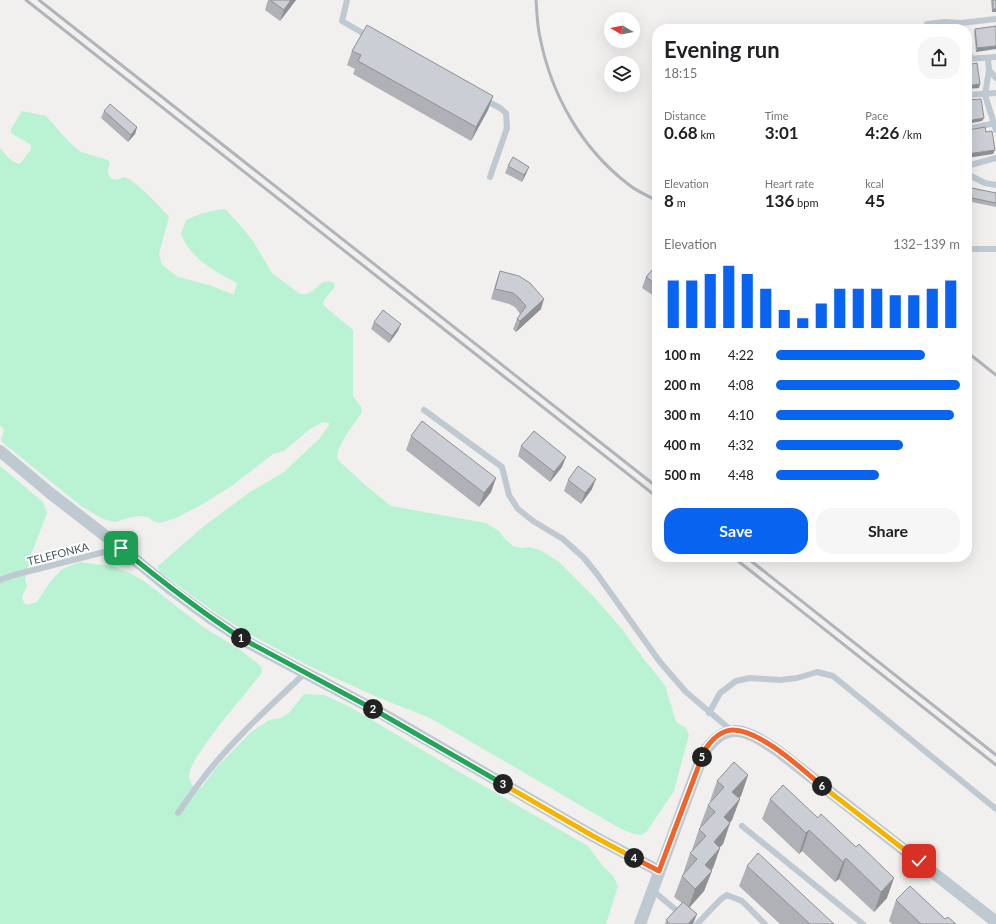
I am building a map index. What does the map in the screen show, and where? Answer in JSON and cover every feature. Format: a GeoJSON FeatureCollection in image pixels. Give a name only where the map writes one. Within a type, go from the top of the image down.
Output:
{"type":"FeatureCollection","features":[{"type":"Feature","properties":{"kind":"street"},"geometry":{"type":"LineString","coordinates":[[0,451],[50,493],[172,590],[247,642],[381,713],[593,836],[659,871]]}},
{"type":"Feature","properties":{"kind":"street"},"geometry":{"type":"LineString","coordinates":[[640,924],[703,754],[710,743],[719,735],[731,730],[742,732],[761,740],[778,751],[996,922]]}},
{"type":"Feature","properties":{"kind":"lane"},"geometry":{"type":"LineString","coordinates":[[347,0],[342,21],[376,40]]}},
{"type":"Feature","properties":{"kind":"lane"},"geometry":{"type":"LineString","coordinates":[[972,24],[996,19]]}},
{"type":"Feature","properties":{"kind":"lane"},"geometry":{"type":"LineString","coordinates":[[927,24],[945,22],[954,24]]}},
{"type":"Feature","properties":{"kind":"lane"},"geometry":{"type":"LineString","coordinates":[[972,58],[996,57]]}},
{"type":"Feature","properties":{"kind":"lane"},"geometry":{"type":"LineString","coordinates":[[972,128],[996,126],[986,95],[989,70],[988,58]]}},
{"type":"Feature","properties":{"kind":"lane"},"geometry":{"type":"LineString","coordinates":[[989,70],[996,78]]}},
{"type":"Feature","properties":{"kind":"lane"},"geometry":{"type":"LineString","coordinates":[[972,95],[996,93]]}},
{"type":"Feature","properties":{"kind":"lane"},"geometry":{"type":"LineString","coordinates":[[480,96],[506,113],[507,128],[490,177]]}},
{"type":"Feature","properties":{"kind":"lane"},"geometry":{"type":"LineString","coordinates":[[972,165],[996,158]]}},
{"type":"Feature","properties":{"kind":"lane"},"geometry":{"type":"LineString","coordinates":[[972,176],[985,183],[996,185]]}},
{"type":"Feature","properties":{"kind":"lane"},"geometry":{"type":"LineString","coordinates":[[972,250],[996,249]]}},
{"type":"Feature","properties":{"kind":"lane"},"geometry":{"type":"LineString","coordinates":[[424,410],[502,467],[509,495],[518,509],[533,521],[563,539],[584,558],[660,662],[686,692],[709,713],[731,730]]}},
{"type":"Feature","properties":{"kind":"lane","name":"TELEFONKA"},"geometry":{"type":"LineString","coordinates":[[0,580],[14,575],[121,548]]}},
{"type":"Feature","properties":{"kind":"lane"},"geometry":{"type":"LineString","coordinates":[[709,713],[720,693],[736,681],[750,678],[780,680],[818,672],[833,676],[996,809]]}},
{"type":"Feature","properties":{"kind":"lane"},"geometry":{"type":"LineString","coordinates":[[178,813],[201,780],[232,744],[264,711],[305,673]]}},
{"type":"Feature","properties":{"kind":"lane"},"geometry":{"type":"LineString","coordinates":[[742,826],[863,924]]}},
{"type":"Feature","properties":{"kind":"lane"},"geometry":{"type":"LineString","coordinates":[[652,890],[687,919]]}},
{"type":"Feature","properties":{"kind":"lane"},"geometry":{"type":"LineString","coordinates":[[697,924],[726,895],[742,901],[765,924]]}},
{"type":"Feature","properties":{"kind":"green space"},"geometry":{"type":"Polygon","coordinates":[[[22,111],[46,116],[69,142],[81,152],[108,160],[110,164],[108,172],[112,179],[117,180],[124,177],[129,180],[147,194],[168,215],[169,217],[159,254],[162,265],[178,277],[209,285],[234,294],[237,283],[212,269],[197,257],[185,243],[181,234],[186,220],[203,213],[223,209],[226,210],[253,241],[272,273],[300,294],[306,294],[314,290],[324,282],[329,281],[334,283],[335,287],[324,300],[323,305],[353,330],[353,396],[361,407],[362,412],[350,429],[339,449],[337,455],[338,460],[391,506],[486,523],[499,531],[513,546],[521,548],[530,547],[542,551],[559,562],[594,597],[622,629],[665,685],[676,722],[686,728],[689,735],[674,791],[647,831],[642,835],[634,834],[621,829],[430,718],[377,697],[309,666],[251,635],[213,611],[161,573],[158,566],[204,526],[250,492],[284,472],[319,439],[329,423],[323,422],[310,429],[284,451],[273,454],[233,485],[203,504],[176,518],[160,523],[153,521],[148,517],[142,516],[115,522],[103,519],[81,506],[2,442],[1,439],[4,430],[0,425],[0,148],[11,160],[20,164],[31,149],[31,145],[11,133],[11,129],[22,111]]]}},
{"type":"Feature","properties":{"kind":"green space"},"geometry":{"type":"Polygon","coordinates":[[[0,466],[43,502],[47,513],[32,552],[25,579],[27,586],[22,597],[24,603],[27,605],[37,602],[50,582],[62,569],[80,562],[111,566],[130,573],[144,581],[202,626],[242,651],[262,667],[261,674],[198,755],[191,767],[189,776],[192,785],[199,788],[202,787],[215,769],[251,732],[269,720],[280,718],[289,713],[304,694],[324,695],[350,707],[588,846],[602,865],[614,877],[618,886],[606,924],[0,924],[0,466]]]}},
{"type":"Feature","properties":{"kind":"building"},"geometry":{"type":"Polygon","coordinates":[[[270,0],[291,0],[284,10],[270,0]]]}},
{"type":"Feature","properties":{"kind":"building"},"geometry":{"type":"Polygon","coordinates":[[[993,0],[996,0],[996,9],[993,9],[993,0]]]}},
{"type":"Feature","properties":{"kind":"building"},"geometry":{"type":"Polygon","coordinates":[[[367,25],[493,96],[476,127],[358,61],[361,55],[352,51],[367,25]]]}},
{"type":"Feature","properties":{"kind":"building"},"geometry":{"type":"Polygon","coordinates":[[[996,26],[996,46],[977,48],[975,29],[996,26]]]}},
{"type":"Feature","properties":{"kind":"building"},"geometry":{"type":"Polygon","coordinates":[[[977,63],[980,84],[972,85],[972,64],[977,63]]]}},
{"type":"Feature","properties":{"kind":"building"},"geometry":{"type":"Polygon","coordinates":[[[981,99],[984,118],[972,120],[972,100],[981,99]]]}},
{"type":"Feature","properties":{"kind":"building"},"geometry":{"type":"Polygon","coordinates":[[[110,104],[137,127],[131,135],[104,111],[110,104]]]}},
{"type":"Feature","properties":{"kind":"building"},"geometry":{"type":"Polygon","coordinates":[[[985,127],[986,132],[992,131],[995,150],[972,153],[972,129],[985,127]]]}},
{"type":"Feature","properties":{"kind":"building"},"geometry":{"type":"Polygon","coordinates":[[[513,157],[529,167],[524,175],[508,166],[513,157]]]}},
{"type":"Feature","properties":{"kind":"building"},"geometry":{"type":"Polygon","coordinates":[[[972,188],[996,193],[996,203],[972,198],[972,188]]]}},
{"type":"Feature","properties":{"kind":"building"},"geometry":{"type":"Polygon","coordinates":[[[652,270],[652,281],[646,277],[652,270]]]}},
{"type":"Feature","properties":{"kind":"building"},"geometry":{"type":"Polygon","coordinates":[[[500,271],[519,276],[530,283],[544,299],[520,321],[517,319],[526,306],[513,293],[495,289],[500,271]]]}},
{"type":"Feature","properties":{"kind":"building"},"geometry":{"type":"Polygon","coordinates":[[[383,310],[401,324],[392,336],[374,322],[383,310]]]}},
{"type":"Feature","properties":{"kind":"building"},"geometry":{"type":"Polygon","coordinates":[[[422,421],[496,478],[484,493],[411,436],[422,421]]]}},
{"type":"Feature","properties":{"kind":"building"},"geometry":{"type":"Polygon","coordinates":[[[534,431],[566,457],[554,472],[521,446],[534,431]]]}},
{"type":"Feature","properties":{"kind":"building"},"geometry":{"type":"Polygon","coordinates":[[[578,466],[596,479],[585,493],[568,480],[578,466]]]}},
{"type":"Feature","properties":{"kind":"building"},"geometry":{"type":"Polygon","coordinates":[[[734,762],[748,775],[732,792],[740,799],[724,817],[730,823],[714,842],[720,848],[705,865],[712,871],[695,889],[682,876],[697,859],[690,853],[706,836],[699,829],[715,812],[708,805],[724,787],[717,781],[734,762]]]}},
{"type":"Feature","properties":{"kind":"building"},"geometry":{"type":"Polygon","coordinates":[[[783,785],[818,818],[821,814],[856,847],[859,844],[894,878],[881,892],[846,858],[843,862],[809,830],[806,833],[770,799],[783,785]]]}},
{"type":"Feature","properties":{"kind":"building"},"geometry":{"type":"Polygon","coordinates":[[[758,853],[834,924],[810,924],[747,866],[758,853]]]}},
{"type":"Feature","properties":{"kind":"building"},"geometry":{"type":"Polygon","coordinates":[[[910,886],[945,919],[948,917],[956,924],[921,924],[896,900],[910,886]]]}},
{"type":"Feature","properties":{"kind":"building"},"geometry":{"type":"Polygon","coordinates":[[[683,902],[697,914],[688,924],[670,924],[666,920],[683,902]]]}},
{"type":"Feature","properties":{"kind":"railway"},"geometry":{"type":"LineString","coordinates":[[26,0],[652,493]]}},
{"type":"Feature","properties":{"kind":"railway"},"geometry":{"type":"LineString","coordinates":[[39,0],[652,483]]}},
{"type":"Feature","properties":{"kind":"railway"},"geometry":{"type":"LineString","coordinates":[[536,0],[538,28],[545,58],[560,99],[570,118],[582,137],[611,170],[638,191],[652,198]]}},
{"type":"Feature","properties":{"kind":"railway"},"geometry":{"type":"LineString","coordinates":[[972,356],[996,375]]}},
{"type":"Feature","properties":{"kind":"railway"},"geometry":{"type":"LineString","coordinates":[[739,562],[996,765]]}},
{"type":"Feature","properties":{"kind":"railway"},"geometry":{"type":"LineString","coordinates":[[752,562],[996,755]]}},
{"type":"Feature","properties":{"kind":"route"},"geometry":{"type":"LineString","coordinates":[[121,548],[172,590],[247,642],[381,713],[461,761],[593,836],[659,871],[703,754],[710,743],[719,735],[731,730],[742,732],[761,740],[778,751],[919,861]]}}]}
